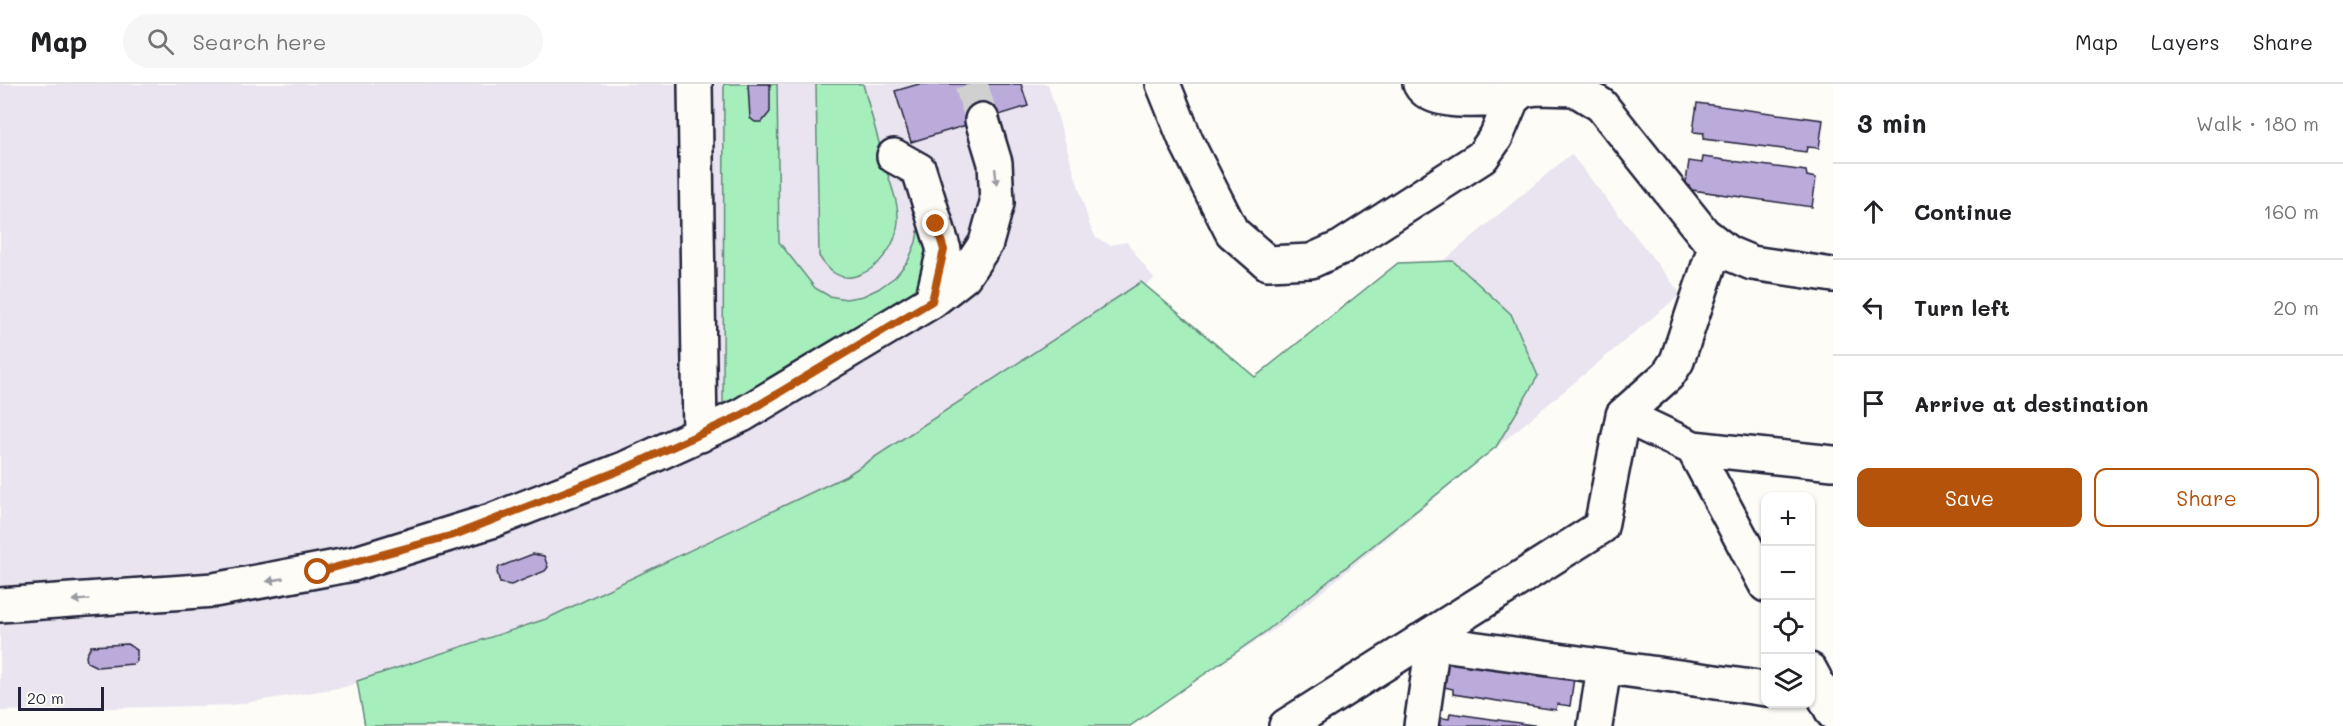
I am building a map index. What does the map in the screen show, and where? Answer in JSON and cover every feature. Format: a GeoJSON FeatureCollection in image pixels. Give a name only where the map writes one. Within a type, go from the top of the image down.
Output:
{"type":"FeatureCollection","features":[{"type":"Feature","properties":{"kind":"lane"},"geometry":{"type":"LineString","coordinates":[[695,84],[700,435]]}},
{"type":"Feature","properties":{"kind":"lane"},"geometry":{"type":"LineString","coordinates":[[1163,84],[1186,141],[1232,232],[1268,263],[1311,261],[1342,247],[1482,157],[1496,137],[1512,99],[1523,90],[1563,89],[1575,90],[1601,105],[1704,234],[1728,254],[1752,263],[1833,275]]}},
{"type":"Feature","properties":{"kind":"lane"},"geometry":{"type":"LineString","coordinates":[[1420,84],[1423,90],[1437,98],[1512,99]]}},
{"type":"Feature","properties":{"kind":"lane"},"geometry":{"type":"LineString","coordinates":[[0,605],[214,590],[353,564],[491,521],[626,468],[742,415],[949,290],[977,260],[993,224],[998,183],[995,163],[982,120]]}},
{"type":"Feature","properties":{"kind":"lane"},"geometry":{"type":"LineString","coordinates":[[894,156],[919,170],[944,250],[932,301]]}},
{"type":"Feature","properties":{"kind":"lane"},"geometry":{"type":"LineString","coordinates":[[1286,726],[1426,642],[1601,527],[1623,415],[1668,375],[1677,361],[1716,244]]}},
{"type":"Feature","properties":{"kind":"lane"},"geometry":{"type":"LineString","coordinates":[[1623,415],[1693,448],[1833,463]]}},
{"type":"Feature","properties":{"kind":"lane"},"geometry":{"type":"LineString","coordinates":[[1693,448],[1761,576]]}},
{"type":"Feature","properties":{"kind":"lane"},"geometry":{"type":"LineString","coordinates":[[1426,642],[1761,688]]}},
{"type":"Feature","properties":{"kind":"lane"},"geometry":{"type":"LineString","coordinates":[[1421,726],[1426,642]]}},
{"type":"Feature","properties":{"kind":"lane"},"geometry":{"type":"LineString","coordinates":[[1595,726],[1604,667]]}},
{"type":"Feature","properties":{"kind":"shaded area"},"geometry":{"type":"Polygon","coordinates":[[[0,84],[1048,84],[1090,226],[1096,238],[1110,245],[1127,242],[1154,279],[946,434],[716,561],[345,687],[232,705],[0,711],[0,84]]]}},
{"type":"Feature","properties":{"kind":"shaded area"},"geometry":{"type":"Polygon","coordinates":[[[1571,154],[1681,294],[1284,623],[1125,726],[749,726],[1367,325],[1571,154]]]}},
{"type":"Feature","properties":{"kind":"green space"},"geometry":{"type":"Polygon","coordinates":[[[724,84],[777,84],[779,242],[815,288],[829,296],[846,299],[863,296],[878,289],[895,277],[908,261],[916,242],[920,221],[933,251],[924,285],[723,406],[724,84]]]}},
{"type":"Feature","properties":{"kind":"green space"},"geometry":{"type":"Polygon","coordinates":[[[816,84],[863,84],[896,203],[897,230],[890,247],[872,268],[856,276],[844,277],[834,273],[819,256],[816,84]]]}},
{"type":"Feature","properties":{"kind":"green space"},"geometry":{"type":"Polygon","coordinates":[[[1453,261],[1511,314],[1538,376],[1496,447],[1265,632],[1130,726],[365,726],[357,681],[546,619],[846,476],[1141,282],[1255,377],[1398,263],[1453,261]]]}},
{"type":"Feature","properties":{"kind":"building"},"geometry":{"type":"Polygon","coordinates":[[[748,84],[770,84],[770,112],[762,122],[755,122],[750,118],[748,84]]]}},
{"type":"Feature","properties":{"kind":"building"},"geometry":{"type":"Polygon","coordinates":[[[919,84],[1021,84],[1028,106],[911,142],[895,91],[919,84]]]}},
{"type":"Feature","properties":{"kind":"building"},"geometry":{"type":"Polygon","coordinates":[[[1697,103],[1823,120],[1819,148],[1807,147],[1806,152],[1703,139],[1704,133],[1693,132],[1697,103]]]}},
{"type":"Feature","properties":{"kind":"building"},"geometry":{"type":"Polygon","coordinates":[[[1703,157],[1806,171],[1807,176],[1816,178],[1812,207],[1685,189],[1689,161],[1702,163],[1703,157]]]}},
{"type":"Feature","properties":{"kind":"building"},"geometry":{"type":"Polygon","coordinates":[[[533,554],[544,556],[548,567],[545,571],[511,585],[500,583],[497,572],[499,567],[533,554]]]}},
{"type":"Feature","properties":{"kind":"building"},"geometry":{"type":"Polygon","coordinates":[[[127,644],[137,650],[137,661],[133,664],[97,667],[87,662],[86,656],[91,646],[127,644]]]}},
{"type":"Feature","properties":{"kind":"building"},"geometry":{"type":"Polygon","coordinates":[[[1448,659],[1574,678],[1570,706],[1557,704],[1556,710],[1453,694],[1453,689],[1444,687],[1448,659]]]}},
{"type":"Feature","properties":{"kind":"building"},"geometry":{"type":"Polygon","coordinates":[[[1450,713],[1540,726],[1435,726],[1437,717],[1449,719],[1450,713]]]}},
{"type":"Feature","properties":{"kind":"tunnel"},"geometry":{"type":"LineString","coordinates":[[971,84],[982,120]]}},
{"type":"Feature","properties":{"kind":"route"},"geometry":{"type":"LineString","coordinates":[[318,572],[457,534],[626,468],[742,415],[932,301],[944,250],[936,224]]}}]}
